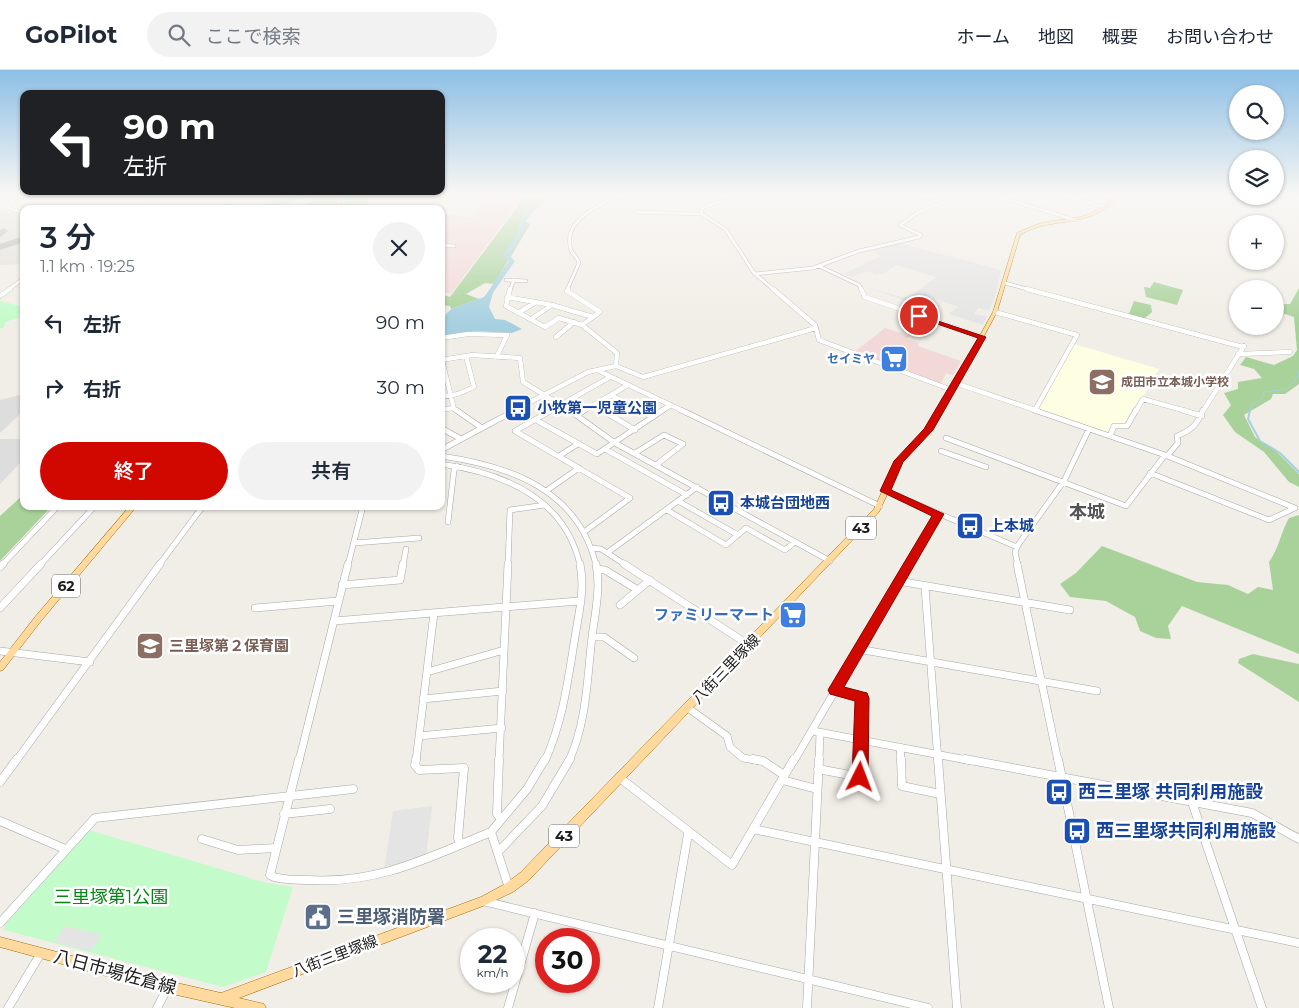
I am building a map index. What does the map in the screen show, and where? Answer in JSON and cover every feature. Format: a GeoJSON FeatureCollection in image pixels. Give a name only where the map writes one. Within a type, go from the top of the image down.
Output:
{"type":"FeatureCollection","features":[{"type":"Feature","properties":{"kind":"main road","name":"八街三里塚線"},"geometry":{"type":"LineString","coordinates":[[223,998],[483,901],[509,888],[535,866],[830,561],[880,506],[899,461],[928,430],[995,312],[1017,238]]}},
{"type":"Feature","properties":{"kind":"main road","name":"62"},"geometry":{"type":"LineString","coordinates":[[0,668],[38,619],[131,510]]}},
{"type":"Feature","properties":{"kind":"main road","name":"八日市場佐倉線"},"geometry":{"type":"LineString","coordinates":[[0,942],[168,987],[223,998],[260,1008]]}},
{"type":"Feature","properties":{"kind":"street"},"geometry":{"type":"LineString","coordinates":[[572,238],[571,250],[579,263],[567,291],[599,309],[600,312],[582,325]]}},
{"type":"Feature","properties":{"kind":"street"},"geometry":{"type":"LineString","coordinates":[[731,238],[755,274],[814,324],[819,340],[840,350],[952,390]]}},
{"type":"Feature","properties":{"kind":"street"},"geometry":{"type":"LineString","coordinates":[[755,274],[818,266],[859,251],[918,238]]}},
{"type":"Feature","properties":{"kind":"street"},"geometry":{"type":"LineString","coordinates":[[445,245],[454,246]]}},
{"type":"Feature","properties":{"kind":"street"},"geometry":{"type":"LineString","coordinates":[[818,266],[859,285],[865,297],[982,337]]}},
{"type":"Feature","properties":{"kind":"street"},"geometry":{"type":"LineString","coordinates":[[506,280],[526,281]]}},
{"type":"Feature","properties":{"kind":"street"},"geometry":{"type":"LineString","coordinates":[[514,280],[506,297],[505,305],[545,327],[559,318],[582,325],[618,353],[616,366]]}},
{"type":"Feature","properties":{"kind":"street"},"geometry":{"type":"LineString","coordinates":[[0,296],[20,281]]}},
{"type":"Feature","properties":{"kind":"street"},"geometry":{"type":"LineString","coordinates":[[946,438],[1126,506],[1150,473],[1178,443],[1177,436],[1190,431],[1202,416],[1207,402],[1243,346],[1005,283]]}},
{"type":"Feature","properties":{"kind":"street"},"geometry":{"type":"LineString","coordinates":[[506,297],[552,305],[593,317]]}},
{"type":"Feature","properties":{"kind":"street"},"geometry":{"type":"LineString","coordinates":[[518,312],[536,302]]}},
{"type":"Feature","properties":{"kind":"street"},"geometry":{"type":"LineString","coordinates":[[531,319],[552,305]]}},
{"type":"Feature","properties":{"kind":"street"},"geometry":{"type":"LineString","coordinates":[[995,312],[1077,335],[1035,410]]}},
{"type":"Feature","properties":{"kind":"street"},"geometry":{"type":"LineString","coordinates":[[556,336],[574,322]]}},
{"type":"Feature","properties":{"kind":"street"},"geometry":{"type":"LineString","coordinates":[[445,448],[588,372],[616,366],[643,377],[816,328]]}},
{"type":"Feature","properties":{"kind":"street"},"geometry":{"type":"LineString","coordinates":[[445,337],[468,334],[507,335],[497,356]]}},
{"type":"Feature","properties":{"kind":"street"},"geometry":{"type":"LineString","coordinates":[[1238,354],[1290,352]]}},
{"type":"Feature","properties":{"kind":"street"},"geometry":{"type":"LineString","coordinates":[[445,397],[474,387],[466,356]]}},
{"type":"Feature","properties":{"kind":"street"},"geometry":{"type":"LineString","coordinates":[[445,359],[466,356],[520,358],[523,382],[544,396],[577,415],[615,442],[830,561]]}},
{"type":"Feature","properties":{"kind":"street"},"geometry":{"type":"LineString","coordinates":[[597,370],[880,506]]}},
{"type":"Feature","properties":{"kind":"street"},"geometry":{"type":"LineString","coordinates":[[584,532],[630,499],[559,456],[516,433],[516,430],[610,377]]}},
{"type":"Feature","properties":{"kind":"street"},"geometry":{"type":"LineString","coordinates":[[955,383],[1166,456],[1295,508],[1269,520],[1150,473]]}},
{"type":"Feature","properties":{"kind":"street"},"geometry":{"type":"LineString","coordinates":[[577,415],[628,385]]}},
{"type":"Feature","properties":{"kind":"street"},"geometry":{"type":"LineString","coordinates":[[445,386],[453,408],[482,428]]}},
{"type":"Feature","properties":{"kind":"street"},"geometry":{"type":"LineString","coordinates":[[611,395],[653,417]]}},
{"type":"Feature","properties":{"kind":"street"},"geometry":{"type":"LineString","coordinates":[[1110,436],[1114,426],[1126,426],[1143,399],[1202,416]]}},
{"type":"Feature","properties":{"kind":"street"},"geometry":{"type":"LineString","coordinates":[[594,405],[635,430]]}},
{"type":"Feature","properties":{"kind":"street"},"geometry":{"type":"LineString","coordinates":[[536,420],[597,454],[672,405]]}},
{"type":"Feature","properties":{"kind":"street"},"geometry":{"type":"LineString","coordinates":[[445,409],[453,408]]}},
{"type":"Feature","properties":{"kind":"street"},"geometry":{"type":"LineString","coordinates":[[1089,429],[1081,445],[1079,456],[1064,482],[1015,552],[1109,1008]]}},
{"type":"Feature","properties":{"kind":"street"},"geometry":{"type":"LineString","coordinates":[[445,430],[460,439]]}},
{"type":"Feature","properties":{"kind":"street"},"geometry":{"type":"LineString","coordinates":[[635,453],[664,435],[683,444],[656,465]]}},
{"type":"Feature","properties":{"kind":"street"},"geometry":{"type":"LineString","coordinates":[[559,456],[578,444]]}},
{"type":"Feature","properties":{"kind":"street"},"geometry":{"type":"LineString","coordinates":[[605,449],[687,495]]}},
{"type":"Feature","properties":{"kind":"street"},"geometry":{"type":"LineString","coordinates":[[941,451],[986,467]]}},
{"type":"Feature","properties":{"kind":"street"},"geometry":{"type":"LineString","coordinates":[[445,457],[499,468],[518,475],[546,491],[568,510],[584,532],[597,569],[586,709],[577,740],[563,774],[544,805],[525,827],[498,852]]}},
{"type":"Feature","properties":{"kind":"street"},"geometry":{"type":"LineString","coordinates":[[362,510],[269,873],[273,877],[343,882],[411,867],[491,832],[536,777],[558,729],[564,711],[580,601],[581,569],[574,546],[564,526],[545,504],[527,491],[502,479],[457,466],[445,464]]}},
{"type":"Feature","properties":{"kind":"street"},"geometry":{"type":"LineString","coordinates":[[448,522],[454,470],[457,466]]}},
{"type":"Feature","properties":{"kind":"street"},"geometry":{"type":"LineString","coordinates":[[546,491],[579,468]]}},
{"type":"Feature","properties":{"kind":"street"},"geometry":{"type":"LineString","coordinates":[[607,553],[697,487]]}},
{"type":"Feature","properties":{"kind":"street"},"geometry":{"type":"LineString","coordinates":[[886,491],[1017,547]]}},
{"type":"Feature","properties":{"kind":"street"},"geometry":{"type":"LineString","coordinates":[[678,501],[738,535]]}},
{"type":"Feature","properties":{"kind":"street"},"geometry":{"type":"LineString","coordinates":[[501,819],[497,814],[510,510],[545,504]]}},
{"type":"Feature","properties":{"kind":"street"},"geometry":{"type":"LineString","coordinates":[[0,568],[54,510]]}},
{"type":"Feature","properties":{"kind":"street"},"geometry":{"type":"LineString","coordinates":[[0,608],[91,510]]}},
{"type":"Feature","properties":{"kind":"street"},"geometry":{"type":"LineString","coordinates":[[0,782],[90,663],[200,510]]}},
{"type":"Feature","properties":{"kind":"street"},"geometry":{"type":"LineString","coordinates":[[667,510],[726,545],[746,528],[785,550],[795,542]]}},
{"type":"Feature","properties":{"kind":"street"},"geometry":{"type":"LineString","coordinates":[[620,778],[688,834],[732,865],[783,777],[816,732],[835,690],[858,648],[939,514]]}},
{"type":"Feature","properties":{"kind":"street"},"geometry":{"type":"LineString","coordinates":[[354,543],[419,538]]}},
{"type":"Feature","properties":{"kind":"street"},"geometry":{"type":"LineString","coordinates":[[591,548],[599,548],[749,645]]}},
{"type":"Feature","properties":{"kind":"street"},"geometry":{"type":"LineString","coordinates":[[342,586],[400,580],[406,549]]}},
{"type":"Feature","properties":{"kind":"street"},"geometry":{"type":"LineString","coordinates":[[597,569],[605,570],[638,590]]}},
{"type":"Feature","properties":{"kind":"street"},"geometry":{"type":"LineString","coordinates":[[620,605],[650,580]]}},
{"type":"Feature","properties":{"kind":"street"},"geometry":{"type":"LineString","coordinates":[[898,581],[1070,610]]}},
{"type":"Feature","properties":{"kind":"street"},"geometry":{"type":"LineString","coordinates":[[925,587],[936,753],[957,1008]]}},
{"type":"Feature","properties":{"kind":"street"},"geometry":{"type":"LineString","coordinates":[[255,608],[338,601]]}},
{"type":"Feature","properties":{"kind":"street"},"geometry":{"type":"LineString","coordinates":[[334,621],[580,601]]}},
{"type":"Feature","properties":{"kind":"street"},"geometry":{"type":"LineString","coordinates":[[434,613],[416,768],[464,768],[458,838],[460,844]]}},
{"type":"Feature","properties":{"kind":"street"},"geometry":{"type":"LineString","coordinates":[[592,636],[604,636],[634,658]]}},
{"type":"Feature","properties":{"kind":"street"},"geometry":{"type":"LineString","coordinates":[[858,648],[1097,690]]}},
{"type":"Feature","properties":{"kind":"street"},"geometry":{"type":"LineString","coordinates":[[427,672],[504,650]]}},
{"type":"Feature","properties":{"kind":"street"},"geometry":{"type":"LineString","coordinates":[[0,651],[90,663]]}},
{"type":"Feature","properties":{"kind":"street"},"geometry":{"type":"LineString","coordinates":[[818,769],[860,777],[862,698],[835,690]]}},
{"type":"Feature","properties":{"kind":"street"},"geometry":{"type":"LineString","coordinates":[[423,699],[503,691]]}},
{"type":"Feature","properties":{"kind":"street"},"geometry":{"type":"LineString","coordinates":[[688,708],[727,736],[730,747],[743,758],[762,761],[783,777],[817,789]]}},
{"type":"Feature","properties":{"kind":"street"},"geometry":{"type":"LineString","coordinates":[[419,736],[502,728]]}},
{"type":"Feature","properties":{"kind":"street"},"geometry":{"type":"LineString","coordinates":[[816,732],[1252,813],[1299,839]]}},
{"type":"Feature","properties":{"kind":"street"},"geometry":{"type":"LineString","coordinates":[[807,1008],[818,769],[816,732]]}},
{"type":"Feature","properties":{"kind":"street"},"geometry":{"type":"LineString","coordinates":[[900,747],[902,786],[940,794]]}},
{"type":"Feature","properties":{"kind":"street"},"geometry":{"type":"LineString","coordinates":[[0,923],[65,849],[93,820],[99,817],[353,789]]}},
{"type":"Feature","properties":{"kind":"street"},"geometry":{"type":"LineString","coordinates":[[1192,802],[1262,1008]]}},
{"type":"Feature","properties":{"kind":"street"},"geometry":{"type":"LineString","coordinates":[[284,814],[330,809]]}},
{"type":"Feature","properties":{"kind":"street"},"geometry":{"type":"LineString","coordinates":[[0,821],[65,849]]}},
{"type":"Feature","properties":{"kind":"street"},"geometry":{"type":"LineString","coordinates":[[753,829],[1299,943]]}},
{"type":"Feature","properties":{"kind":"street"},"geometry":{"type":"LineString","coordinates":[[491,832],[509,888]]}},
{"type":"Feature","properties":{"kind":"street"},"geometry":{"type":"LineString","coordinates":[[658,1008],[688,834]]}},
{"type":"Feature","properties":{"kind":"street"},"geometry":{"type":"LineString","coordinates":[[202,839],[238,850],[276,848]]}},
{"type":"Feature","properties":{"kind":"street"},"geometry":{"type":"LineString","coordinates":[[483,901],[808,979],[903,1005],[928,1008]]}},
{"type":"Feature","properties":{"kind":"street"},"geometry":{"type":"LineString","coordinates":[[508,1008],[535,913]]}},
{"type":"Feature","properties":{"kind":"street"},"geometry":{"type":"LineString","coordinates":[[8,1008],[41,953]]}},
{"type":"Feature","properties":{"kind":"street"},"geometry":{"type":"LineString","coordinates":[[157,1008],[168,987]]}},
{"type":"Feature","properties":{"kind":"shaded area"},"geometry":{"type":"Polygon","coordinates":[[[0,238],[20,238],[20,264],[0,265],[0,238]]]}},
{"type":"Feature","properties":{"kind":"shaded area"},"geometry":{"type":"Polygon","coordinates":[[[445,238],[492,238],[451,294],[445,293],[445,238]]]}},
{"type":"Feature","properties":{"kind":"shaded area"},"geometry":{"type":"Polygon","coordinates":[[[899,243],[1001,270],[995,297],[989,311],[978,308],[974,314],[987,316],[983,325],[949,314],[958,307],[931,297],[918,305],[866,287],[907,299],[936,277],[896,265],[883,274],[876,275],[867,271],[852,277],[844,274],[880,256],[871,250],[899,243]]]}},
{"type":"Feature","properties":{"kind":"shaded area"},"geometry":{"type":"Polygon","coordinates":[[[885,328],[910,336],[907,339],[919,343],[918,346],[961,361],[953,375],[946,373],[940,385],[853,353],[885,328]]]}},
{"type":"Feature","properties":{"kind":"shaded area","name":"成田市立本城小学校"},"geometry":{"type":"Polygon","coordinates":[[[1074,344],[1159,369],[1143,397],[1140,397],[1124,424],[1111,425],[1107,434],[1039,409],[1074,344]]]}},
{"type":"Feature","properties":{"kind":"shaded area"},"geometry":{"type":"Polygon","coordinates":[[[20,395],[20,414],[0,433],[0,400],[20,395]]]}},
{"type":"Feature","properties":{"kind":"shaded area"},"geometry":{"type":"Polygon","coordinates":[[[0,439],[20,439],[20,463],[0,484],[0,439]]]}},
{"type":"Feature","properties":{"kind":"shaded area"},"geometry":{"type":"Polygon","coordinates":[[[432,806],[426,857],[384,871],[393,811],[432,806]]]}},
{"type":"Feature","properties":{"kind":"shaded area"},"geometry":{"type":"Polygon","coordinates":[[[65,926],[102,935],[91,951],[54,942],[65,926]]]}},
{"type":"Feature","properties":{"kind":"green space"},"geometry":{"type":"Polygon","coordinates":[[[494,238],[522,238],[494,284],[485,283],[466,294],[479,299],[451,309],[450,306],[445,305],[445,295],[450,297],[494,238]]]}},
{"type":"Feature","properties":{"kind":"green space"},"geometry":{"type":"Polygon","coordinates":[[[1154,282],[1183,290],[1177,305],[1146,297],[1144,287],[1150,288],[1154,282]]]}},
{"type":"Feature","properties":{"kind":"green space"},"geometry":{"type":"Polygon","coordinates":[[[1299,288],[1299,384],[1285,394],[1273,394],[1271,399],[1244,415],[1255,437],[1277,452],[1299,474],[1299,487],[1289,482],[1264,452],[1235,432],[1223,415],[1231,405],[1224,393],[1238,389],[1238,382],[1262,378],[1254,369],[1240,365],[1246,357],[1274,365],[1293,356],[1297,350],[1294,317],[1284,314],[1284,304],[1290,304],[1299,288]]]}},
{"type":"Feature","properties":{"kind":"green space"},"geometry":{"type":"Polygon","coordinates":[[[0,301],[20,306],[20,317],[5,322],[4,327],[0,329],[0,301]]]}},
{"type":"Feature","properties":{"kind":"green space"},"geometry":{"type":"Polygon","coordinates":[[[1134,301],[1151,305],[1152,312],[1144,319],[1128,316],[1134,301]]]}},
{"type":"Feature","properties":{"kind":"green space"},"geometry":{"type":"Polygon","coordinates":[[[20,498],[20,510],[48,510],[0,561],[0,516],[20,498]]]}},
{"type":"Feature","properties":{"kind":"green space"},"geometry":{"type":"Polygon","coordinates":[[[1299,515],[1299,654],[1182,606],[1168,626],[1171,639],[1156,638],[1140,631],[1135,617],[1106,601],[1070,597],[1060,584],[1076,573],[1102,546],[1197,582],[1228,585],[1248,594],[1258,587],[1273,590],[1269,562],[1276,551],[1289,518],[1299,515]]]}},
{"type":"Feature","properties":{"kind":"green space"},"geometry":{"type":"Polygon","coordinates":[[[1253,654],[1299,664],[1299,702],[1238,663],[1239,659],[1253,654]]]}},
{"type":"Feature","properties":{"kind":"green space","name":"三里塚第1公園"},"geometry":{"type":"Polygon","coordinates":[[[89,830],[267,883],[293,887],[266,972],[223,987],[4,930],[5,925],[89,830]]]}},
{"type":"Feature","properties":{"kind":"water"},"geometry":{"type":"Polygon","coordinates":[[[489,291],[493,292],[489,307],[495,319],[505,320],[522,329],[512,333],[475,331],[445,335],[445,316],[451,309],[484,297],[489,291]]]}},
{"type":"Feature","properties":{"kind":"waterway"},"geometry":{"type":"LineString","coordinates":[[484,302],[512,261],[506,255],[517,238]]}},
{"type":"Feature","properties":{"kind":"waterway"},"geometry":{"type":"LineString","coordinates":[[1250,411],[1251,405],[1261,400],[1264,392],[1287,389],[1298,377],[1299,371]]}},
{"type":"Feature","properties":{"kind":"waterway"},"geometry":{"type":"LineString","coordinates":[[1250,410],[1248,419],[1260,441],[1280,453],[1299,472]]}},
{"type":"Feature","properties":{"kind":"taxiway"},"geometry":{"type":"LineString","coordinates":[[0,247],[20,240]]}},
{"type":"Feature","properties":{"kind":"place","name":"セイミヤ"},"geometry":{"type":"Point","coordinates":[894,359]}},
{"type":"Feature","properties":{"kind":"place","name":"成田市立本城小学校"},"geometry":{"type":"Point","coordinates":[1102,382]}},
{"type":"Feature","properties":{"kind":"place","name":"小牧第一児童公園"},"geometry":{"type":"Point","coordinates":[518,408]}},
{"type":"Feature","properties":{"kind":"place","name":"本城台団地西"},"geometry":{"type":"Point","coordinates":[721,503]}},
{"type":"Feature","properties":{"kind":"place","name":"上本城"},"geometry":{"type":"Point","coordinates":[970,526]}},
{"type":"Feature","properties":{"kind":"place","name":"ファミリーマート"},"geometry":{"type":"Point","coordinates":[793,615]}},
{"type":"Feature","properties":{"kind":"place","name":"三里塚第２保育園"},"geometry":{"type":"Point","coordinates":[150,646]}},
{"type":"Feature","properties":{"kind":"place","name":"西三里塚 共同利用施設"},"geometry":{"type":"Point","coordinates":[1059,792]}},
{"type":"Feature","properties":{"kind":"place","name":"西三里塚共同利用施設"},"geometry":{"type":"Point","coordinates":[1077,831]}},
{"type":"Feature","properties":{"kind":"place","name":"三里塚消防署"},"geometry":{"type":"Point","coordinates":[318,917]}},
{"type":"Feature","properties":{"kind":"district","name":"本城"},"geometry":{"type":"Point","coordinates":[1087,512]}},
{"type":"Feature","properties":{"kind":"route"},"geometry":{"type":"LineString","coordinates":[[860,777],[862,698],[835,690],[889,595],[939,514],[886,491],[899,461],[928,430],[982,337],[919,316]]}}]}
